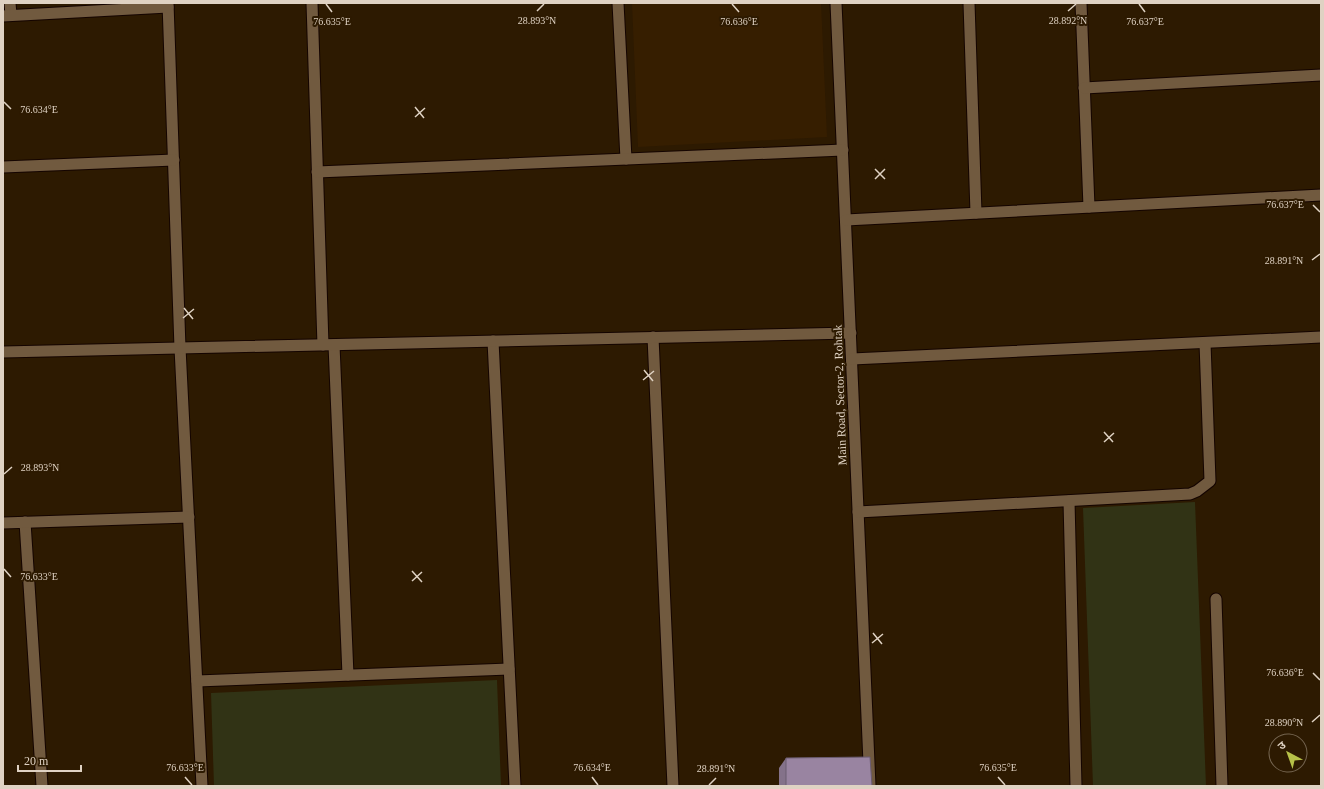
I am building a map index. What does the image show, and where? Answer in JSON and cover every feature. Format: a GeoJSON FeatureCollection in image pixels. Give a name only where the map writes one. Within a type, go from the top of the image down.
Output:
{"type":"FeatureCollection","features":[{"type":"Feature","properties":{"kind":"street"},"geometry":{"type":"LineString","coordinates":[[10,3],[7,16],[168,5],[180,348],[202,786]]}},
{"type":"Feature","properties":{"kind":"street"},"geometry":{"type":"LineString","coordinates":[[312,3],[317,172],[329,345],[348,675]]}},
{"type":"Feature","properties":{"kind":"street"},"geometry":{"type":"LineString","coordinates":[[618,3],[626,159]]}},
{"type":"Feature","properties":{"kind":"street","name":"Main Road, Sector-2, Rohtak"},"geometry":{"type":"LineString","coordinates":[[836,3],[870,786]]}},
{"type":"Feature","properties":{"kind":"street"},"geometry":{"type":"LineString","coordinates":[[969,3],[976,213]]}},
{"type":"Feature","properties":{"kind":"street"},"geometry":{"type":"LineString","coordinates":[[1081,3],[1089,207]]}},
{"type":"Feature","properties":{"kind":"street"},"geometry":{"type":"LineString","coordinates":[[1084,88],[1321,75]]}},
{"type":"Feature","properties":{"kind":"street"},"geometry":{"type":"LineString","coordinates":[[317,172],[843,150]]}},
{"type":"Feature","properties":{"kind":"street"},"geometry":{"type":"LineString","coordinates":[[3,167],[174,160]]}},
{"type":"Feature","properties":{"kind":"street"},"geometry":{"type":"LineString","coordinates":[[846,220],[1321,195]]}},
{"type":"Feature","properties":{"kind":"street"},"geometry":{"type":"LineString","coordinates":[[3,352],[850,333]]}},
{"type":"Feature","properties":{"kind":"street"},"geometry":{"type":"LineString","coordinates":[[653,337],[673,786]]}},
{"type":"Feature","properties":{"kind":"street"},"geometry":{"type":"LineString","coordinates":[[852,359],[1321,337]]}},
{"type":"Feature","properties":{"kind":"street"},"geometry":{"type":"LineString","coordinates":[[493,341],[515,786]]}},
{"type":"Feature","properties":{"kind":"street"},"geometry":{"type":"LineString","coordinates":[[858,512],[1190,494],[1197,491],[1210,481],[1205,343]]}},
{"type":"Feature","properties":{"kind":"street"},"geometry":{"type":"LineString","coordinates":[[1069,501],[1076,786]]}},
{"type":"Feature","properties":{"kind":"street"},"geometry":{"type":"LineString","coordinates":[[3,523],[189,517]]}},
{"type":"Feature","properties":{"kind":"street"},"geometry":{"type":"LineString","coordinates":[[25,522],[42,786]]}},
{"type":"Feature","properties":{"kind":"street"},"geometry":{"type":"LineString","coordinates":[[1216,599],[1222,786]]}},
{"type":"Feature","properties":{"kind":"street"},"geometry":{"type":"LineString","coordinates":[[197,681],[509,669]]}},
{"type":"Feature","properties":{"kind":"shaded area"},"geometry":{"type":"Polygon","coordinates":[[[632,3],[821,3],[827,137],[638,147],[632,3]]]}},
{"type":"Feature","properties":{"kind":"green space"},"geometry":{"type":"Polygon","coordinates":[[[1195,502],[1206,786],[1093,786],[1083,508],[1195,502]]]}},
{"type":"Feature","properties":{"kind":"green space"},"geometry":{"type":"Polygon","coordinates":[[[497,680],[501,786],[214,786],[211,693],[497,680]]]}},
{"type":"Feature","properties":{"kind":"building"},"geometry":{"type":"Polygon","coordinates":[[[870,757],[872,786],[786,786],[786,758],[870,757]]]}}]}
